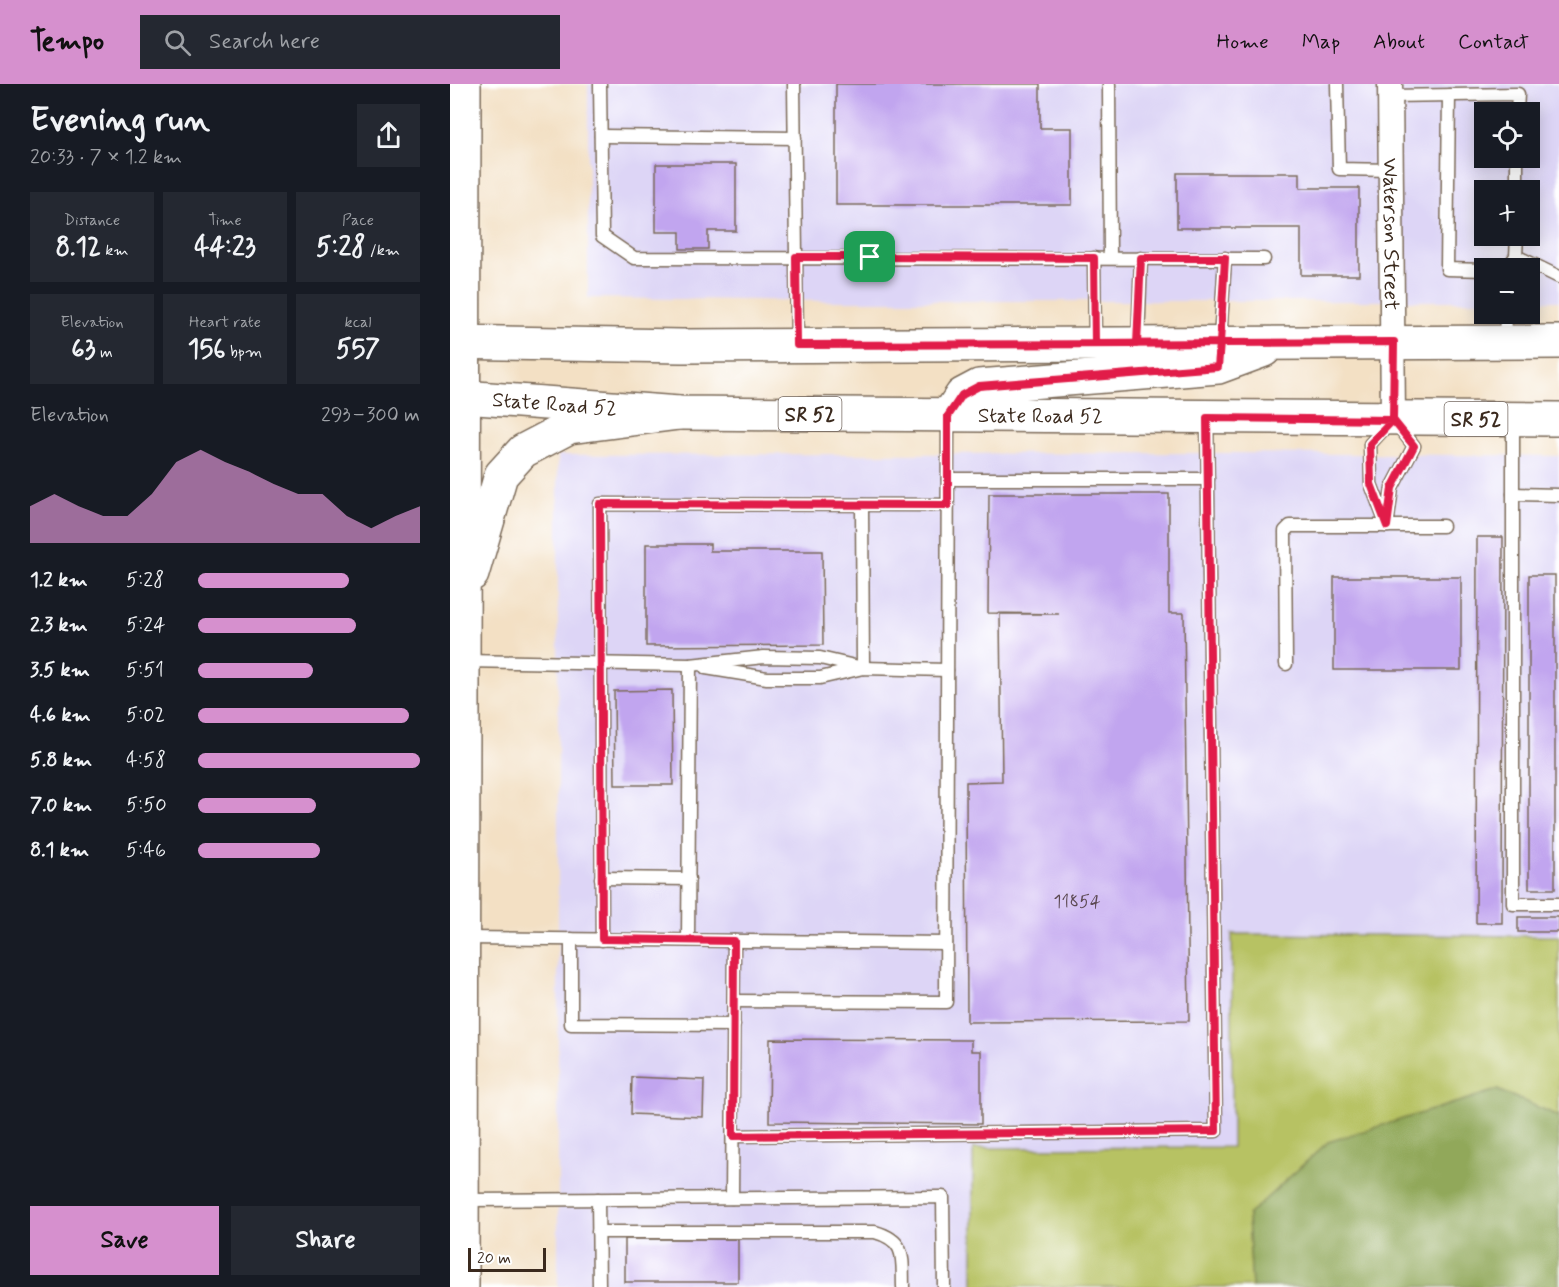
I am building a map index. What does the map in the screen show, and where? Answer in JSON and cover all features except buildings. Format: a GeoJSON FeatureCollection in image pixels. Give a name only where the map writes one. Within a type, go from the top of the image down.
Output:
{"type":"FeatureCollection","features":[{"type":"Feature","properties":{"kind":"main road"},"geometry":{"type":"LineString","coordinates":[[462,1287],[461,610],[456,396],[464,84]]}},
{"type":"Feature","properties":{"kind":"main road"},"geometry":{"type":"LineString","coordinates":[[948,416],[962,395],[979,386],[1219,355],[1283,343],[1394,342],[1505,328],[1559,342]]}},
{"type":"Feature","properties":{"kind":"main road"},"geometry":{"type":"LineString","coordinates":[[457,343],[1137,344],[1219,355]]}},
{"type":"Feature","properties":{"kind":"main road","name":"State Road 52"},"geometry":{"type":"LineString","coordinates":[[456,396],[678,413],[1393,420],[1559,419]]}},
{"type":"Feature","properties":{"kind":"main road"},"geometry":{"type":"LineString","coordinates":[[461,610],[501,475],[523,451],[569,427],[678,413]]}},
{"type":"Feature","properties":{"kind":"street","name":"Waterson Street"},"geometry":{"type":"LineString","coordinates":[[1390,90],[1393,420]]}},
{"type":"Feature","properties":{"kind":"lane"},"geometry":{"type":"LineString","coordinates":[[600,84],[602,236],[634,258],[1264,259]]}},
{"type":"Feature","properties":{"kind":"lane"},"geometry":{"type":"LineString","coordinates":[[794,84],[797,345]]}},
{"type":"Feature","properties":{"kind":"lane"},"geometry":{"type":"LineString","coordinates":[[1109,84],[1110,258]]}},
{"type":"Feature","properties":{"kind":"lane"},"geometry":{"type":"LineString","coordinates":[[1337,84],[1338,169],[1391,170]]}},
{"type":"Feature","properties":{"kind":"lane"},"geometry":{"type":"LineString","coordinates":[[1390,90],[1449,95],[1518,94],[1518,102]]}},
{"type":"Feature","properties":{"kind":"lane"},"geometry":{"type":"LineString","coordinates":[[1449,95],[1448,269],[1474,270]]}},
{"type":"Feature","properties":{"kind":"lane"},"geometry":{"type":"LineString","coordinates":[[601,136],[795,138]]}},
{"type":"Feature","properties":{"kind":"lane"},"geometry":{"type":"LineString","coordinates":[[1516,246],[1516,256],[1559,277]]}},
{"type":"Feature","properties":{"kind":"lane"},"geometry":{"type":"LineString","coordinates":[[1094,258],[1095,344]]}},
{"type":"Feature","properties":{"kind":"lane"},"geometry":{"type":"LineString","coordinates":[[1137,344],[1141,258]]}},
{"type":"Feature","properties":{"kind":"lane"},"geometry":{"type":"LineString","coordinates":[[1219,355],[1225,258]]}},
{"type":"Feature","properties":{"kind":"lane"},"geometry":{"type":"LineString","coordinates":[[734,1001],[946,1002],[948,416]]}},
{"type":"Feature","properties":{"kind":"lane"},"geometry":{"type":"LineString","coordinates":[[733,1136],[1216,1131],[1207,418]]}},
{"type":"Feature","properties":{"kind":"lane"},"geometry":{"type":"LineString","coordinates":[[1513,419],[1513,904],[1559,904]]}},
{"type":"Feature","properties":{"kind":"lane"},"geometry":{"type":"LineString","coordinates":[[1393,420],[1414,446],[1392,488],[1387,526],[1371,484],[1370,444],[1393,420]]}},
{"type":"Feature","properties":{"kind":"lane"},"geometry":{"type":"LineString","coordinates":[[948,479],[1208,479]]}},
{"type":"Feature","properties":{"kind":"lane"},"geometry":{"type":"LineString","coordinates":[[1513,494],[1559,495]]}},
{"type":"Feature","properties":{"kind":"lane"},"geometry":{"type":"LineString","coordinates":[[602,939],[600,504],[948,505]]}},
{"type":"Feature","properties":{"kind":"lane"},"geometry":{"type":"LineString","coordinates":[[862,505],[863,668]]}},
{"type":"Feature","properties":{"kind":"lane"},"geometry":{"type":"LineString","coordinates":[[1286,664],[1285,531],[1290,526],[1443,526]]}},
{"type":"Feature","properties":{"kind":"lane"},"geometry":{"type":"LineString","coordinates":[[461,661],[690,665],[764,657],[820,658],[863,668],[947,670]]}},
{"type":"Feature","properties":{"kind":"lane"},"geometry":{"type":"LineString","coordinates":[[690,665],[767,678],[820,678],[863,668]]}},
{"type":"Feature","properties":{"kind":"lane"},"geometry":{"type":"LineString","coordinates":[[688,940],[690,665]]}},
{"type":"Feature","properties":{"kind":"lane"},"geometry":{"type":"LineString","coordinates":[[601,878],[688,879]]}},
{"type":"Feature","properties":{"kind":"lane"},"geometry":{"type":"LineString","coordinates":[[462,938],[946,944]]}},
{"type":"Feature","properties":{"kind":"lane"},"geometry":{"type":"LineString","coordinates":[[572,939],[571,1024],[734,1025]]}},
{"type":"Feature","properties":{"kind":"lane"},"geometry":{"type":"LineString","coordinates":[[732,1198],[734,941]]}},
{"type":"Feature","properties":{"kind":"lane"},"geometry":{"type":"LineString","coordinates":[[461,1200],[944,1197],[944,1287]]}},
{"type":"Feature","properties":{"kind":"lane"},"geometry":{"type":"LineString","coordinates":[[598,1199],[599,1287]]}},
{"type":"Feature","properties":{"kind":"lane"},"geometry":{"type":"LineString","coordinates":[[598,1232],[874,1232],[890,1236],[898,1245],[903,1287]]}},
{"type":"Feature","properties":{"kind":"shaded area"},"geometry":{"type":"Polygon","coordinates":[[[588,84],[1559,84],[1559,301],[1540,301],[1540,258],[1474,258],[1474,301],[836,301],[588,298],[588,84]]]}},
{"type":"Feature","properties":{"kind":"shaded area"},"geometry":{"type":"Polygon","coordinates":[[[1231,453],[1559,456],[1559,936],[1232,934],[1233,1147],[973,1148],[973,1287],[558,1287],[558,455],[1231,453]]]}},
{"type":"Feature","properties":{"kind":"green space"},"geometry":{"type":"Polygon","coordinates":[[[1232,934],[1559,936],[1559,1116],[1497,1090],[1248,1215],[1252,1287],[973,1287],[973,1148],[1232,1147],[1232,934]]]}},
{"type":"Feature","properties":{"kind":"green space"},"geometry":{"type":"Polygon","coordinates":[[[1497,1090],[1559,1116],[1559,1287],[1252,1287],[1248,1215],[1328,1142],[1497,1090]]]}},
{"type":"Feature","properties":{"kind":"route"},"geometry":{"type":"LineString","coordinates":[[870,257],[796,257],[797,345],[1137,344],[1141,258],[1225,258],[1220,343],[1394,342],[1393,420],[1414,446],[1392,488],[1387,526],[1371,484],[1370,444],[1393,420],[1207,418],[1216,1131],[733,1136],[734,941],[602,939],[600,504],[948,505],[948,416],[962,395],[979,386],[1218,367],[1220,343],[1137,344],[1095,344],[1094,258],[870,257]]}}]}
